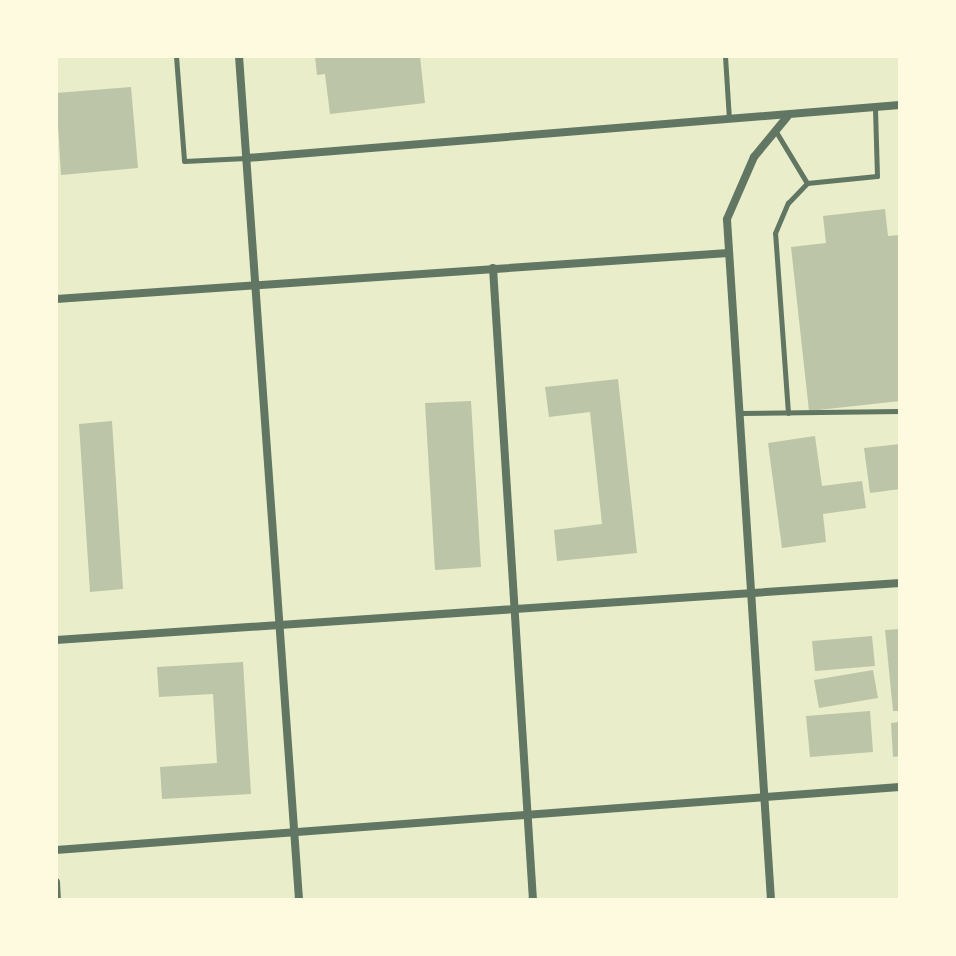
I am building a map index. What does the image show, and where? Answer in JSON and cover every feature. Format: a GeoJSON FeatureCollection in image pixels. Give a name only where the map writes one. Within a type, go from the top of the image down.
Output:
{"type":"FeatureCollection","features":[{"type":"Feature","properties":{"kind":"street"},"geometry":{"type":"LineString","coordinates":[[239,56],[276,623],[299,900]]}},
{"type":"Feature","properties":{"kind":"street"},"geometry":{"type":"LineString","coordinates":[[247,158],[729,122],[900,105]]}},
{"type":"Feature","properties":{"kind":"street"},"geometry":{"type":"LineString","coordinates":[[771,900],[727,219],[738,186],[787,117]]}},
{"type":"Feature","properties":{"kind":"street"},"geometry":{"type":"LineString","coordinates":[[56,299],[728,253]]}},
{"type":"Feature","properties":{"kind":"street"},"geometry":{"type":"LineString","coordinates":[[493,268],[533,900]]}},
{"type":"Feature","properties":{"kind":"street"},"geometry":{"type":"LineString","coordinates":[[56,640],[900,583]]}},
{"type":"Feature","properties":{"kind":"street"},"geometry":{"type":"LineString","coordinates":[[56,850],[294,829],[900,787]]}},
{"type":"Feature","properties":{"kind":"street"},"geometry":{"type":"LineString","coordinates":[[56,882],[57,900]]}},
{"type":"Feature","properties":{"kind":"lane"},"geometry":{"type":"LineString","coordinates":[[176,56],[184,161],[247,158]]}},
{"type":"Feature","properties":{"kind":"lane"},"geometry":{"type":"LineString","coordinates":[[725,56],[729,122]]}},
{"type":"Feature","properties":{"kind":"lane"},"geometry":{"type":"LineString","coordinates":[[788,413],[775,233],[788,203],[807,183],[877,176],[875,108]]}},
{"type":"Feature","properties":{"kind":"lane"},"geometry":{"type":"LineString","coordinates":[[775,130],[807,183]]}},
{"type":"Feature","properties":{"kind":"lane"},"geometry":{"type":"LineString","coordinates":[[739,413],[900,411]]}},
{"type":"Feature","properties":{"kind":"building"},"geometry":{"type":"Polygon","coordinates":[[[315,56],[420,56],[425,103],[330,114],[325,74],[317,75],[315,56]]]}},
{"type":"Feature","properties":{"kind":"building"},"geometry":{"type":"Polygon","coordinates":[[[131,87],[138,168],[61,175],[56,93],[131,87]]]}},
{"type":"Feature","properties":{"kind":"building"},"geometry":{"type":"Polygon","coordinates":[[[885,209],[888,236],[900,235],[900,401],[809,411],[791,247],[826,243],[823,216],[885,209]]]}},
{"type":"Feature","properties":{"kind":"building"},"geometry":{"type":"Polygon","coordinates":[[[618,379],[637,553],[557,561],[554,530],[602,524],[590,412],[549,417],[545,387],[618,379]]]}},
{"type":"Feature","properties":{"kind":"building"},"geometry":{"type":"Polygon","coordinates":[[[471,401],[481,567],[435,570],[425,403],[471,401]]]}},
{"type":"Feature","properties":{"kind":"building"},"geometry":{"type":"Polygon","coordinates":[[[112,421],[123,589],[90,592],[79,424],[112,421]]]}},
{"type":"Feature","properties":{"kind":"building"},"geometry":{"type":"Polygon","coordinates":[[[815,436],[822,486],[862,481],[866,508],[823,514],[826,542],[782,548],[768,443],[815,436]]]}},
{"type":"Feature","properties":{"kind":"building"},"geometry":{"type":"Polygon","coordinates":[[[900,444],[900,489],[870,493],[864,448],[900,444]]]}},
{"type":"Feature","properties":{"kind":"building"},"geometry":{"type":"Polygon","coordinates":[[[900,629],[900,711],[893,711],[885,630],[900,629]]]}},
{"type":"Feature","properties":{"kind":"building"},"geometry":{"type":"Polygon","coordinates":[[[872,636],[875,666],[815,671],[812,641],[872,636]]]}},
{"type":"Feature","properties":{"kind":"building"},"geometry":{"type":"Polygon","coordinates":[[[243,662],[251,794],[162,799],[160,767],[217,763],[213,694],[159,697],[157,667],[243,662]]]}},
{"type":"Feature","properties":{"kind":"building"},"geometry":{"type":"Polygon","coordinates":[[[873,670],[878,698],[819,708],[814,680],[873,670]]]}},
{"type":"Feature","properties":{"kind":"building"},"geometry":{"type":"Polygon","coordinates":[[[870,711],[873,752],[810,757],[806,716],[870,711]]]}},
{"type":"Feature","properties":{"kind":"building"},"geometry":{"type":"Polygon","coordinates":[[[900,722],[900,756],[893,757],[891,723],[900,722]]]}}]}
